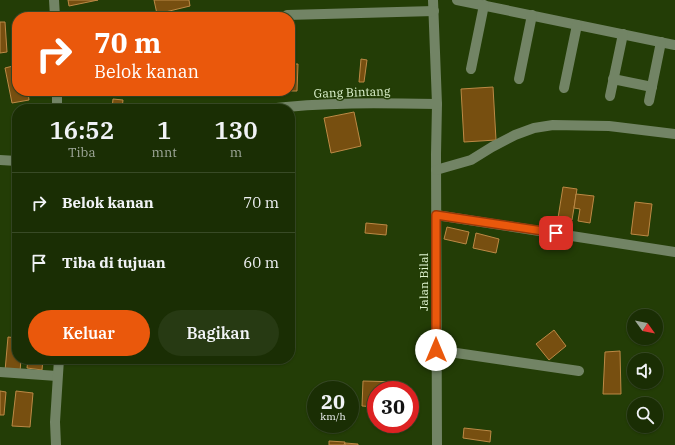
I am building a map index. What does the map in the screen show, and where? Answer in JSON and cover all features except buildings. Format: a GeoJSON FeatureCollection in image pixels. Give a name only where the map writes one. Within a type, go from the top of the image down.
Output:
{"type":"FeatureCollection","features":[{"type":"Feature","properties":{"kind":"street"},"geometry":{"type":"LineString","coordinates":[[54,0],[55,12]]}},
{"type":"Feature","properties":{"kind":"street","name":"Jalan Bilal"},"geometry":{"type":"LineString","coordinates":[[433,0],[437,104],[437,445]]}},
{"type":"Feature","properties":{"kind":"street"},"geometry":{"type":"LineString","coordinates":[[457,0],[675,45]]}},
{"type":"Feature","properties":{"kind":"street"},"geometry":{"type":"LineString","coordinates":[[471,69],[484,6]]}},
{"type":"Feature","properties":{"kind":"street"},"geometry":{"type":"LineString","coordinates":[[295,15],[434,11]]}},
{"type":"Feature","properties":{"kind":"street"},"geometry":{"type":"LineString","coordinates":[[519,79],[532,15]]}},
{"type":"Feature","properties":{"kind":"street"},"geometry":{"type":"LineString","coordinates":[[564,88],[577,25]]}},
{"type":"Feature","properties":{"kind":"street"},"geometry":{"type":"LineString","coordinates":[[610,96],[623,34]]}},
{"type":"Feature","properties":{"kind":"street"},"geometry":{"type":"LineString","coordinates":[[649,101],[661,42]]}},
{"type":"Feature","properties":{"kind":"street"},"geometry":{"type":"LineString","coordinates":[[613,79],[652,87]]}},
{"type":"Feature","properties":{"kind":"street","name":"Gang Bintang"},"geometry":{"type":"LineString","coordinates":[[295,107],[368,103],[437,104]]}},
{"type":"Feature","properties":{"kind":"street"},"geometry":{"type":"LineString","coordinates":[[436,170],[471,160],[515,135],[534,128],[553,125],[609,126],[675,134]]}},
{"type":"Feature","properties":{"kind":"street"},"geometry":{"type":"LineString","coordinates":[[0,160],[12,161]]}},
{"type":"Feature","properties":{"kind":"street"},"geometry":{"type":"LineString","coordinates":[[436,215],[675,252]]}},
{"type":"Feature","properties":{"kind":"street"},"geometry":{"type":"LineString","coordinates":[[436,350],[579,371]]}},
{"type":"Feature","properties":{"kind":"street"},"geometry":{"type":"LineString","coordinates":[[56,445],[55,422],[58,364]]}},
{"type":"Feature","properties":{"kind":"street"},"geometry":{"type":"LineString","coordinates":[[0,372],[57,376]]}},
{"type":"Feature","properties":{"kind":"route"},"geometry":{"type":"LineString","coordinates":[[436,350],[436,215],[556,233]]}}]}
